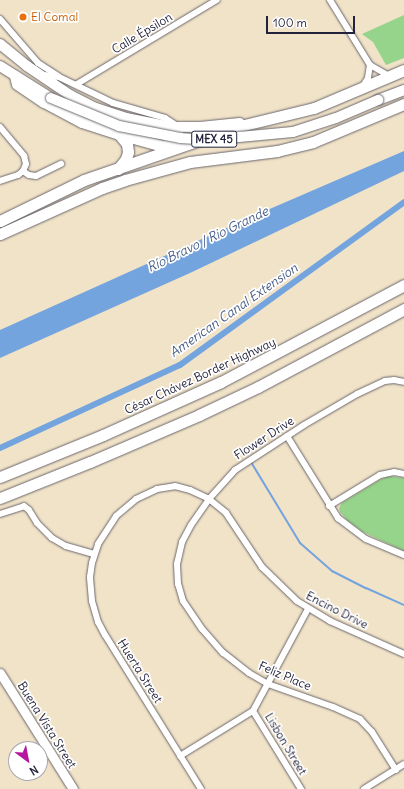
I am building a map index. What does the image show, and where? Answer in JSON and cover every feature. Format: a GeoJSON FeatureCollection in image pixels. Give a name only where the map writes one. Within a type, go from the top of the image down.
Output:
{"type":"FeatureCollection","features":[{"type":"Feature","properties":{"kind":"highway","name":"MEX 45"},"geometry":{"type":"LineString","coordinates":[[258,121],[314,108],[404,70]]}},
{"type":"Feature","properties":{"kind":"highway"},"geometry":{"type":"LineString","coordinates":[[14,76],[17,84],[44,102],[82,122],[120,134],[163,146],[170,143],[179,127]]}},
{"type":"Feature","properties":{"kind":"highway"},"geometry":{"type":"LineString","coordinates":[[0,234],[102,188],[125,180],[190,162],[277,151],[313,142],[404,104]]}},
{"type":"Feature","properties":{"kind":"highway"},"geometry":{"type":"LineString","coordinates":[[0,221],[84,180],[258,121]]}},
{"type":"Feature","properties":{"kind":"highway"},"geometry":{"type":"LineString","coordinates":[[118,169],[126,159],[128,152],[127,144],[120,134]]}},
{"type":"Feature","properties":{"kind":"highway","name":"César Chávez Border Highway"},"geometry":{"type":"LineString","coordinates":[[0,477],[103,435],[222,382],[404,285]]}},
{"type":"Feature","properties":{"kind":"highway"},"geometry":{"type":"LineString","coordinates":[[0,498],[90,462],[206,412],[258,387],[404,308]]}},
{"type":"Feature","properties":{"kind":"main road","name":"MEX 45"},"geometry":{"type":"LineString","coordinates":[[0,44],[38,74],[70,95],[96,108],[146,123],[179,127],[200,127],[258,121]]}},
{"type":"Feature","properties":{"kind":"main road","name":"MEX 45"},"geometry":{"type":"LineString","coordinates":[[0,66],[51,98],[118,126],[180,138],[207,140],[293,132],[336,118],[404,90]]}},
{"type":"Feature","properties":{"kind":"street","name":"Calle Épsilon"},"geometry":{"type":"LineString","coordinates":[[77,84],[217,0]]}},
{"type":"Feature","properties":{"kind":"street"},"geometry":{"type":"LineString","coordinates":[[330,0],[370,65],[390,76]]}},
{"type":"Feature","properties":{"kind":"street"},"geometry":{"type":"LineString","coordinates":[[0,20],[38,63],[59,77],[77,84],[113,103],[165,118],[179,127]]}},
{"type":"Feature","properties":{"kind":"street"},"geometry":{"type":"LineString","coordinates":[[359,90],[368,78],[370,65]]}},
{"type":"Feature","properties":{"kind":"street"},"geometry":{"type":"LineString","coordinates":[[38,74],[59,77]]}},
{"type":"Feature","properties":{"kind":"street"},"geometry":{"type":"LineString","coordinates":[[0,127],[24,156],[26,164],[23,171],[18,175],[0,181]]}},
{"type":"Feature","properties":{"kind":"street"},"geometry":{"type":"LineString","coordinates":[[23,171],[29,175],[36,176],[61,164]]}},
{"type":"Feature","properties":{"kind":"street","name":"Flower Drive"},"geometry":{"type":"LineString","coordinates":[[209,499],[235,470],[287,436],[357,394],[385,381],[394,380],[404,382]]}},
{"type":"Feature","properties":{"kind":"street"},"geometry":{"type":"LineString","coordinates":[[287,436],[329,506],[338,518],[357,534],[404,556]]}},
{"type":"Feature","properties":{"kind":"street"},"geometry":{"type":"LineString","coordinates":[[329,506],[380,475],[394,472],[404,474]]}},
{"type":"Feature","properties":{"kind":"street"},"geometry":{"type":"LineString","coordinates":[[0,514],[24,506],[29,510],[37,523],[52,538],[66,546],[94,554],[104,533],[116,516],[136,499],[148,492],[175,486],[190,490],[209,499]]}},
{"type":"Feature","properties":{"kind":"street","name":"Encino Drive"},"geometry":{"type":"LineString","coordinates":[[209,499],[226,512],[257,561],[273,579],[297,601],[330,621],[404,654]]}},
{"type":"Feature","properties":{"kind":"street","name":"Feliz Place"},"geometry":{"type":"LineString","coordinates":[[209,499],[192,525],[180,550],[177,575],[180,593],[192,616],[223,653],[249,673],[268,684],[333,707],[360,720],[372,732],[396,770]]}},
{"type":"Feature","properties":{"kind":"street","name":"Huerta Street"},"geometry":{"type":"LineString","coordinates":[[94,554],[90,578],[98,622],[201,789]]}},
{"type":"Feature","properties":{"kind":"street"},"geometry":{"type":"LineString","coordinates":[[180,756],[253,711],[308,609]]}},
{"type":"Feature","properties":{"kind":"street","name":"Buena Vista Street"},"geometry":{"type":"LineString","coordinates":[[0,673],[73,789]]}},
{"type":"Feature","properties":{"kind":"street","name":"Lisbon Street"},"geometry":{"type":"LineString","coordinates":[[253,711],[301,789]]}},
{"type":"Feature","properties":{"kind":"street"},"geometry":{"type":"LineString","coordinates":[[364,789],[404,764]]}},
{"type":"Feature","properties":{"kind":"green space"},"geometry":{"type":"Polygon","coordinates":[[[404,15],[404,58],[386,65],[373,42],[362,34],[404,15]]]}},
{"type":"Feature","properties":{"kind":"green space"},"geometry":{"type":"Polygon","coordinates":[[[388,476],[404,478],[404,551],[363,532],[348,521],[340,512],[339,508],[342,503],[388,476]]]}},
{"type":"Feature","properties":{"kind":"water","name":"Río Bravo / Rio Grande"},"geometry":{"type":"Polygon","coordinates":[[[404,151],[404,171],[190,273],[0,358],[0,330],[242,221],[404,151]]]}},
{"type":"Feature","properties":{"kind":"waterway","name":"American Canal Extension"},"geometry":{"type":"LineString","coordinates":[[0,448],[180,365],[404,202]]}},
{"type":"Feature","properties":{"kind":"waterway"},"geometry":{"type":"LineString","coordinates":[[251,462],[300,543],[332,571],[404,605]]}},
{"type":"Feature","properties":{"kind":"place","name":"El Comal"},"geometry":{"type":"Point","coordinates":[23,17]}}]}
